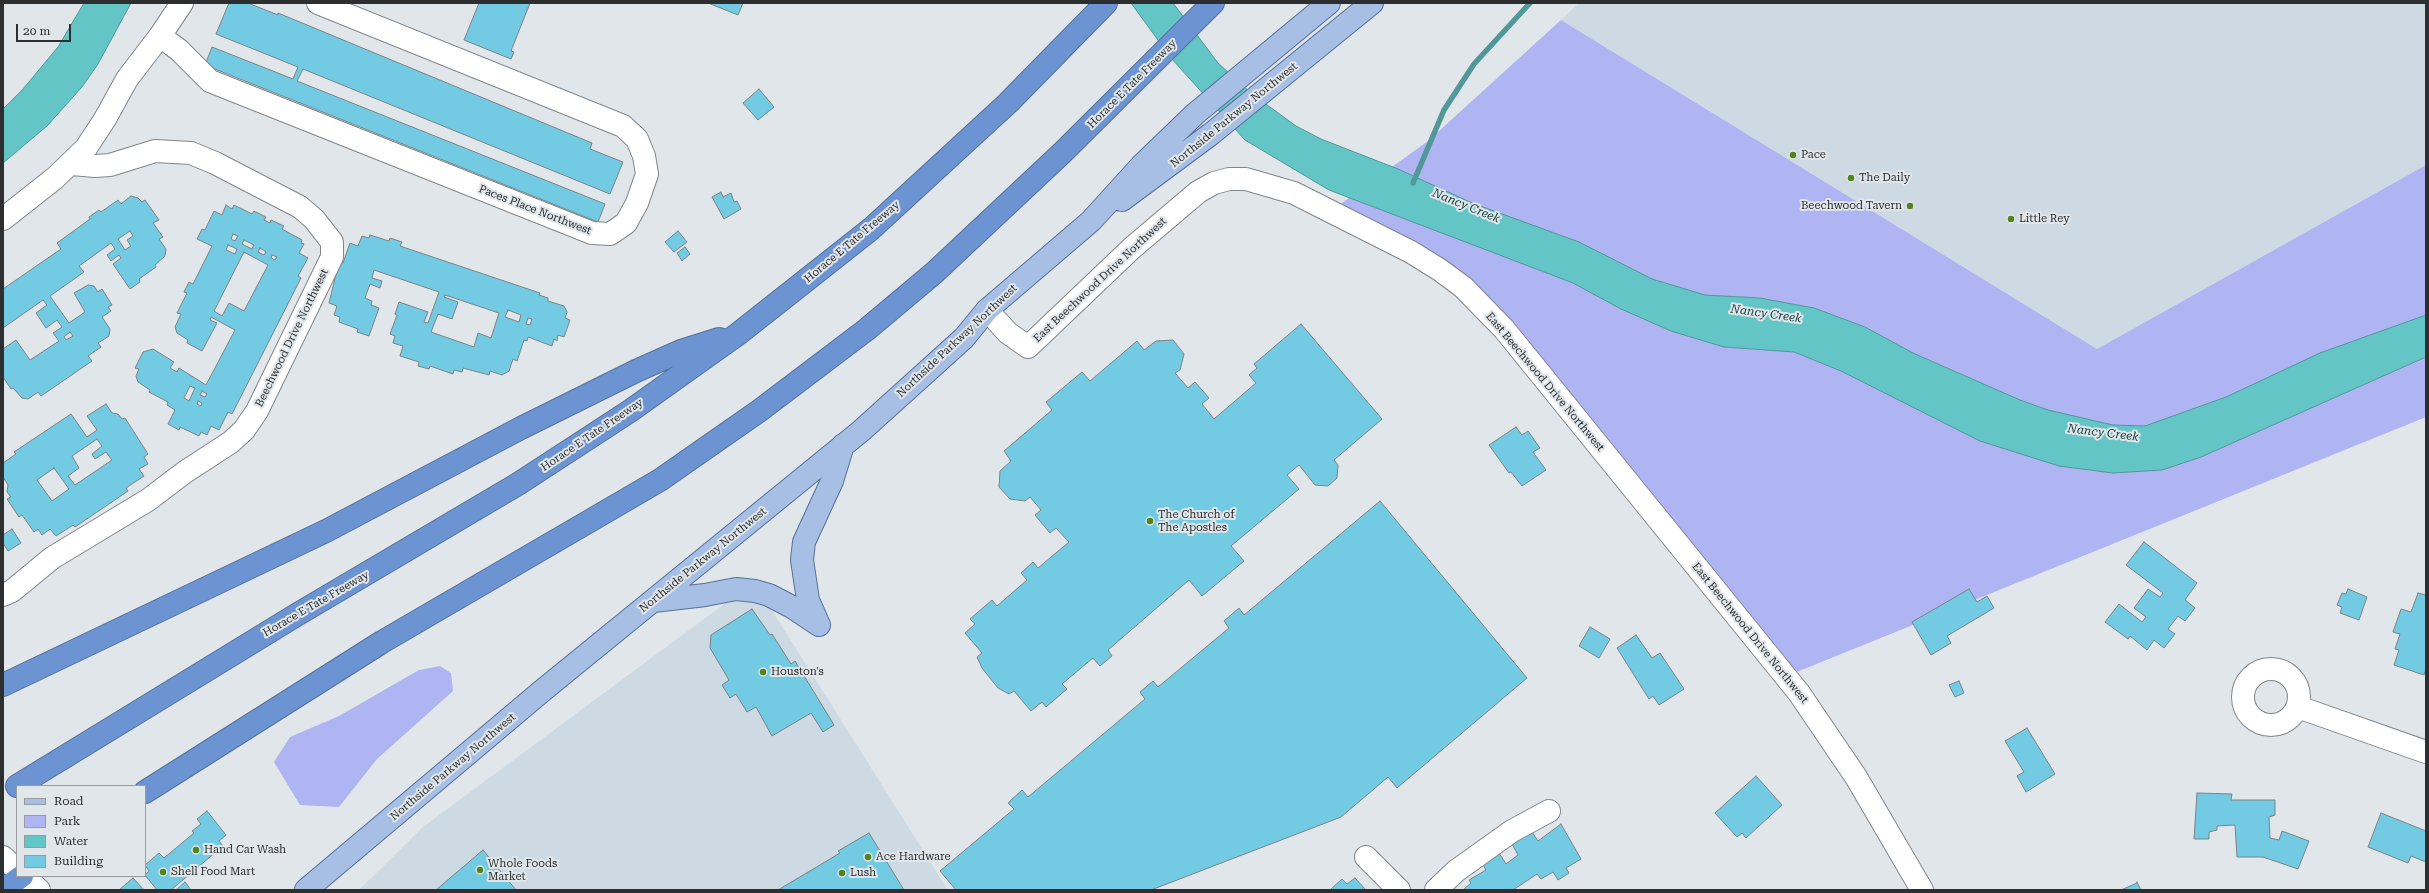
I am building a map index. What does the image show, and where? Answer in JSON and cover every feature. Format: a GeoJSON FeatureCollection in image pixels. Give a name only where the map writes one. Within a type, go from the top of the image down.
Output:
{"type":"FeatureCollection","features":[{"type":"Feature","properties":{"kind":"highway","name":"Horace E Tate Freeway"},"geometry":{"type":"LineString","coordinates":[[19,785],[298,614],[518,484],[630,411],[738,334],[871,229],[1008,104],[1106,3]]}},
{"type":"Feature","properties":{"kind":"highway","name":"Horace E Tate Freeway"},"geometry":{"type":"LineString","coordinates":[[146,791],[382,642],[660,480],[752,415],[866,330],[934,273],[1013,200],[1213,3]]}},
{"type":"Feature","properties":{"kind":"highway"},"geometry":{"type":"LineString","coordinates":[[3,685],[326,531],[521,428],[636,371],[681,351],[738,334]]}},
{"type":"Feature","properties":{"kind":"highway","name":"Horace E Tate Freeway"},"geometry":{"type":"LineString","coordinates":[[3,795],[16,787]]}},
{"type":"Feature","properties":{"kind":"highway"},"geometry":{"type":"LineString","coordinates":[[3,890],[22,877]]}},
{"type":"Feature","properties":{"kind":"main road","name":"Northside Parkway Northwest"},"geometry":{"type":"LineString","coordinates":[[1091,221],[1142,166],[1195,114],[1255,62],[1329,3]]}},
{"type":"Feature","properties":{"kind":"main road","name":"Northside Parkway Northwest"},"geometry":{"type":"LineString","coordinates":[[306,890],[843,445],[964,338],[987,310],[1091,221],[1153,179],[1211,134],[1372,3]]}},
{"type":"Feature","properties":{"kind":"main road"},"geometry":{"type":"LineString","coordinates":[[654,601],[705,595],[736,589],[755,591],[787,604],[819,625],[807,592],[802,560],[804,542],[811,522],[832,481],[843,445]]}},
{"type":"Feature","properties":{"kind":"street"},"geometry":{"type":"LineString","coordinates":[[3,219],[72,164],[86,148],[106,119],[127,79],[160,36],[182,3]]}},
{"type":"Feature","properties":{"kind":"street","name":"Paces Place Northwest"},"geometry":{"type":"LineString","coordinates":[[160,36],[179,50],[202,74],[225,87],[592,233],[610,234],[626,223],[637,203],[647,174],[644,156],[637,139],[623,126],[318,3]]}},
{"type":"Feature","properties":{"kind":"street","name":"Beechwood Drive Northwest"},"geometry":{"type":"LineString","coordinates":[[3,595],[12,591],[52,558],[148,500],[185,472],[231,442],[240,434],[257,411],[332,257],[332,242],[314,219],[300,207],[215,162],[191,153],[155,151],[110,165],[95,166],[72,164]]}},
{"type":"Feature","properties":{"kind":"street","name":"East Beechwood Drive Northwest"},"geometry":{"type":"LineString","coordinates":[[987,310],[1008,333],[1028,347],[1132,248],[1198,192],[1214,183],[1229,179],[1246,179],[1294,193],[1411,252],[1440,270],[1463,287],[1504,329],[1799,693],[1856,777],[1922,890]]}},
{"type":"Feature","properties":{"kind":"street"},"geometry":{"type":"LineString","coordinates":[[2298,707],[2426,752]]}},
{"type":"Feature","properties":{"kind":"street"},"geometry":{"type":"LineString","coordinates":[[1436,890],[1456,871],[1512,831],[1549,811]]}},
{"type":"Feature","properties":{"kind":"street"},"geometry":{"type":"LineString","coordinates":[[3,857],[16,869]]}},
{"type":"Feature","properties":{"kind":"street"},"geometry":{"type":"LineString","coordinates":[[1366,857],[1398,890]]}},
{"type":"Feature","properties":{"kind":"street"},"geometry":{"type":"LineString","coordinates":[[24,877],[40,890]]}},
{"type":"Feature","properties":{"kind":"shaded area"},"geometry":{"type":"Polygon","coordinates":[[[1579,3],[2426,3],[2426,165],[2097,349],[1561,20],[1579,3]]]}},
{"type":"Feature","properties":{"kind":"shaded area"},"geometry":{"type":"Polygon","coordinates":[[[754,582],[948,890],[359,890],[423,827],[754,582]]]}},
{"type":"Feature","properties":{"kind":"green space"},"geometry":{"type":"Polygon","coordinates":[[[1561,20],[2097,349],[2426,165],[2426,417],[1777,680],[1521,363],[1427,263],[1335,208],[1428,141],[1561,20]]]}},
{"type":"Feature","properties":{"kind":"green space"},"geometry":{"type":"Polygon","coordinates":[[[440,666],[451,673],[453,691],[377,759],[339,807],[300,805],[274,762],[290,737],[339,716],[419,670],[440,666]]]}},
{"type":"Feature","properties":{"kind":"water"},"geometry":{"type":"Polygon","coordinates":[[[84,3],[131,3],[98,64],[82,87],[47,126],[3,163],[3,109],[23,89],[58,47],[84,3]]]}},
{"type":"Feature","properties":{"kind":"water","name":"Nancy Creek"},"geometry":{"type":"Polygon","coordinates":[[[1131,3],[1173,3],[1218,63],[1252,94],[1296,126],[1321,139],[1398,169],[1472,203],[1579,242],[1652,279],[1705,295],[1760,298],[1814,308],[1865,327],[1913,353],[2020,400],[2048,410],[2113,425],[2145,426],[2226,397],[2320,353],[2426,315],[2426,357],[2201,457],[2162,470],[2113,473],[2059,466],[1980,441],[1841,371],[1794,352],[1724,347],[1671,331],[1621,309],[1573,283],[1329,190],[1245,140],[1171,58],[1131,3]]]}},
{"type":"Feature","properties":{"kind":"building"},"geometry":{"type":"Polygon","coordinates":[[[229,3],[248,3],[278,15],[278,13],[592,143],[590,149],[623,162],[610,194],[303,69],[297,81],[605,204],[598,222],[205,65],[212,47],[293,79],[298,67],[216,34],[229,3]]]}},
{"type":"Feature","properties":{"kind":"building"},"geometry":{"type":"Polygon","coordinates":[[[479,3],[530,3],[511,51],[514,52],[511,59],[464,40],[479,3]]]}},
{"type":"Feature","properties":{"kind":"building"},"geometry":{"type":"Polygon","coordinates":[[[708,3],[743,3],[738,15],[708,3]]]}},
{"type":"Feature","properties":{"kind":"building"},"geometry":{"type":"Polygon","coordinates":[[[759,89],[774,107],[758,120],[743,103],[759,89]]]}},
{"type":"Feature","properties":{"kind":"building"},"geometry":{"type":"Polygon","coordinates":[[[721,192],[723,197],[731,193],[734,202],[737,201],[741,209],[724,219],[712,197],[721,192]]]}},
{"type":"Feature","properties":{"kind":"building"},"geometry":{"type":"Polygon","coordinates":[[[131,196],[138,198],[142,202],[145,200],[159,220],[153,223],[163,237],[159,239],[166,249],[165,256],[155,265],[156,267],[139,279],[140,282],[130,289],[113,264],[121,258],[119,255],[111,261],[107,255],[115,249],[111,243],[79,266],[84,272],[50,296],[69,323],[85,312],[74,293],[88,285],[94,286],[98,292],[102,289],[112,305],[108,307],[111,311],[102,317],[110,329],[109,336],[98,343],[101,347],[88,356],[92,361],[41,396],[38,392],[28,399],[22,398],[13,388],[11,389],[3,377],[3,349],[16,340],[30,360],[59,341],[53,333],[62,327],[57,320],[46,328],[36,313],[47,305],[43,300],[3,328],[3,289],[61,249],[57,243],[90,219],[89,217],[99,210],[101,212],[118,200],[121,204],[131,196]],[[130,231],[118,239],[125,250],[131,246],[127,240],[133,236],[130,231]],[[70,332],[64,337],[66,340],[73,336],[70,332]]]}},
{"type":"Feature","properties":{"kind":"building"},"geometry":{"type":"Polygon","coordinates":[[[226,205],[232,209],[234,205],[252,214],[254,211],[266,217],[264,220],[270,223],[271,220],[284,226],[282,229],[302,240],[301,243],[304,244],[299,253],[308,258],[298,276],[301,278],[232,414],[228,412],[219,430],[211,426],[207,435],[201,432],[199,436],[180,427],[179,430],[168,424],[175,410],[167,405],[168,402],[149,392],[150,390],[138,382],[136,376],[139,369],[135,368],[143,352],[153,349],[174,362],[170,368],[177,372],[179,368],[206,385],[235,330],[211,317],[210,320],[217,323],[202,351],[187,343],[188,340],[177,333],[175,327],[181,314],[177,313],[187,293],[184,292],[189,282],[193,284],[212,246],[197,239],[202,229],[205,230],[214,211],[222,215],[226,205]],[[233,234],[231,239],[235,241],[238,236],[233,234]],[[244,240],[242,244],[252,249],[254,245],[244,240]],[[228,245],[226,250],[235,254],[237,249],[228,245]],[[260,248],[258,252],[264,255],[266,252],[260,248]],[[244,252],[214,311],[222,316],[229,303],[244,311],[268,265],[244,252]],[[272,255],[271,258],[275,260],[277,257],[272,255]],[[190,386],[184,398],[189,401],[195,388],[190,386]],[[202,391],[200,395],[205,397],[207,394],[202,391]],[[198,401],[197,404],[201,406],[202,403],[198,401]]]}},
{"type":"Feature","properties":{"kind":"building"},"geometry":{"type":"Polygon","coordinates":[[[678,231],[687,242],[674,252],[665,242],[678,231]]]}},
{"type":"Feature","properties":{"kind":"building"},"geometry":{"type":"Polygon","coordinates":[[[370,235],[389,241],[390,238],[402,242],[400,246],[540,293],[539,295],[548,298],[548,301],[564,306],[567,312],[565,318],[570,320],[564,337],[558,335],[557,341],[554,339],[552,346],[528,337],[527,341],[524,340],[517,361],[513,359],[509,371],[502,375],[490,371],[489,375],[463,368],[462,372],[454,370],[453,374],[430,366],[429,369],[418,366],[419,362],[400,356],[403,346],[393,343],[395,336],[390,334],[397,315],[395,314],[399,302],[428,312],[424,322],[428,323],[439,292],[374,270],[372,278],[382,281],[380,288],[370,284],[365,298],[372,301],[371,305],[379,308],[369,336],[357,332],[358,329],[339,322],[340,317],[334,315],[337,306],[329,303],[339,262],[343,263],[350,243],[358,246],[362,236],[369,238],[370,235]],[[445,295],[444,297],[458,302],[452,319],[438,314],[431,332],[474,347],[478,333],[491,338],[499,313],[445,295]],[[508,310],[505,317],[519,322],[521,315],[508,310]],[[528,318],[526,324],[530,325],[532,319],[528,318]]]}},
{"type":"Feature","properties":{"kind":"building"},"geometry":{"type":"Polygon","coordinates":[[[685,247],[690,254],[682,261],[677,253],[685,247]]]}},
{"type":"Feature","properties":{"kind":"building","name":"The Church of The Apostles"},"geometry":{"type":"Polygon","coordinates":[[[1301,324],[1382,419],[1334,460],[1338,465],[1337,478],[1328,486],[1315,485],[1299,465],[1287,475],[1299,489],[1231,546],[1244,561],[1202,596],[1189,580],[1108,650],[1112,656],[1100,666],[1093,658],[1062,684],[1067,689],[1046,707],[1042,702],[1031,711],[1014,691],[1009,694],[998,688],[982,668],[977,657],[982,653],[965,633],[975,624],[970,619],[992,600],[997,606],[1027,580],[1021,573],[1033,562],[1038,568],[1069,542],[1056,528],[1050,533],[1035,515],[1041,510],[1030,497],[1025,501],[1010,499],[999,487],[1000,471],[1011,461],[1004,451],[1052,410],[1046,402],[1082,372],[1090,381],[1137,341],[1144,350],[1156,341],[1173,340],[1184,354],[1180,370],[1175,373],[1188,388],[1195,382],[1209,398],[1202,404],[1214,419],[1256,383],[1249,375],[1257,368],[1254,364],[1301,324]]]}},
{"type":"Feature","properties":{"kind":"building"},"geometry":{"type":"Polygon","coordinates":[[[106,404],[112,413],[118,414],[122,419],[125,418],[148,454],[144,457],[148,464],[139,469],[144,476],[126,488],[128,491],[75,527],[73,525],[56,536],[50,529],[42,535],[38,529],[34,532],[22,515],[19,517],[7,499],[11,497],[7,492],[8,485],[3,477],[3,463],[16,454],[14,452],[71,414],[87,437],[97,430],[87,416],[106,404]],[[97,439],[72,456],[79,468],[68,476],[75,485],[112,460],[106,452],[95,459],[92,454],[102,446],[97,439]],[[54,468],[37,480],[52,501],[69,489],[54,468]]]}},
{"type":"Feature","properties":{"kind":"building"},"geometry":{"type":"Polygon","coordinates":[[[1516,427],[1522,435],[1528,431],[1540,448],[1533,452],[1546,470],[1522,486],[1511,472],[1509,473],[1489,445],[1516,427]]]}},
{"type":"Feature","properties":{"kind":"building"},"geometry":{"type":"Polygon","coordinates":[[[1380,501],[1527,678],[1397,788],[1388,777],[1341,817],[1151,890],[956,890],[940,871],[1014,809],[1008,803],[1022,790],[1028,797],[1145,699],[1140,692],[1153,681],[1158,687],[1229,628],[1224,621],[1239,608],[1244,615],[1380,501]]]}},
{"type":"Feature","properties":{"kind":"building"},"geometry":{"type":"Polygon","coordinates":[[[12,529],[21,543],[8,551],[3,543],[3,535],[12,529]]]}},
{"type":"Feature","properties":{"kind":"building"},"geometry":{"type":"Polygon","coordinates":[[[2144,542],[2197,583],[2185,600],[2195,608],[2185,621],[2178,616],[2168,629],[2175,634],[2164,648],[2154,640],[2147,650],[2130,636],[2128,639],[2105,622],[2119,604],[2142,622],[2146,617],[2134,608],[2148,589],[2160,597],[2163,593],[2126,565],[2144,542]]]}},
{"type":"Feature","properties":{"kind":"building"},"geometry":{"type":"Polygon","coordinates":[[[1969,589],[1977,602],[1987,596],[1994,608],[1947,636],[1951,643],[1931,655],[1912,622],[1969,589]]]}},
{"type":"Feature","properties":{"kind":"building"},"geometry":{"type":"Polygon","coordinates":[[[2348,589],[2367,597],[2359,620],[2340,613],[2342,607],[2337,605],[2342,593],[2346,594],[2348,589]]]}},
{"type":"Feature","properties":{"kind":"building"},"geometry":{"type":"Polygon","coordinates":[[[2418,593],[2426,595],[2426,669],[2424,675],[2394,665],[2399,650],[2395,649],[2400,634],[2393,632],[2401,609],[2411,612],[2418,593]]]}},
{"type":"Feature","properties":{"kind":"building","name":"Houston's"},"geometry":{"type":"Polygon","coordinates":[[[752,609],[770,635],[772,634],[791,664],[795,661],[834,725],[823,732],[811,713],[772,736],[756,707],[747,712],[736,694],[730,698],[722,685],[729,680],[710,648],[711,635],[752,609]]]}},
{"type":"Feature","properties":{"kind":"building"},"geometry":{"type":"Polygon","coordinates":[[[1590,627],[1610,639],[1599,658],[1579,646],[1590,627]]]}},
{"type":"Feature","properties":{"kind":"building"},"geometry":{"type":"Polygon","coordinates":[[[1636,635],[1652,658],[1660,653],[1684,689],[1659,705],[1653,696],[1649,699],[1617,648],[1636,635]]]}},
{"type":"Feature","properties":{"kind":"building"},"geometry":{"type":"Polygon","coordinates":[[[1959,681],[1964,693],[1955,697],[1949,685],[1959,681]]]}},
{"type":"Feature","properties":{"kind":"building"},"geometry":{"type":"Polygon","coordinates":[[[2027,728],[2055,774],[2026,792],[2017,776],[2024,772],[2005,741],[2027,728]]]}},
{"type":"Feature","properties":{"kind":"building"},"geometry":{"type":"Polygon","coordinates":[[[1756,776],[1782,805],[1746,838],[1742,833],[1737,837],[1715,813],[1756,776]]]}},
{"type":"Feature","properties":{"kind":"building"},"geometry":{"type":"Polygon","coordinates":[[[2197,793],[2232,794],[2231,800],[2275,800],[2275,815],[2269,817],[2270,838],[2279,840],[2282,831],[2309,841],[2298,869],[2263,857],[2237,857],[2235,825],[2217,826],[2217,830],[2209,832],[2209,839],[2194,839],[2197,793]]]}},
{"type":"Feature","properties":{"kind":"building","name":"Hand Car Wash"},"geometry":{"type":"Polygon","coordinates":[[[207,811],[226,835],[219,841],[223,846],[171,890],[157,890],[146,876],[149,871],[146,864],[159,853],[164,858],[194,833],[192,831],[201,824],[197,819],[207,811]]]}},
{"type":"Feature","properties":{"kind":"building"},"geometry":{"type":"Polygon","coordinates":[[[2381,813],[2426,831],[2426,862],[2411,856],[2408,863],[2368,847],[2381,813]]]}},
{"type":"Feature","properties":{"kind":"building"},"geometry":{"type":"Polygon","coordinates":[[[1561,824],[1581,859],[1566,868],[1569,873],[1558,880],[1553,872],[1541,879],[1537,874],[1513,890],[1463,890],[1471,883],[1469,880],[1486,870],[1482,863],[1499,853],[1506,864],[1518,855],[1512,844],[1532,832],[1538,841],[1561,824]]]}},
{"type":"Feature","properties":{"kind":"building"},"geometry":{"type":"Polygon","coordinates":[[[869,833],[904,890],[778,890],[840,853],[838,851],[869,833]]]}},
{"type":"Feature","properties":{"kind":"building","name":"Whole Foods Market"},"geometry":{"type":"Polygon","coordinates":[[[483,850],[516,890],[436,890],[483,850]]]}},
{"type":"Feature","properties":{"kind":"building"},"geometry":{"type":"Polygon","coordinates":[[[133,878],[144,890],[119,890],[133,878]]]}},
{"type":"Feature","properties":{"kind":"building"},"geometry":{"type":"Polygon","coordinates":[[[1355,878],[1366,890],[1330,890],[1342,879],[1347,884],[1355,878]]]}},
{"type":"Feature","properties":{"kind":"building"},"geometry":{"type":"Polygon","coordinates":[[[185,882],[191,890],[176,890],[185,882]]]}},
{"type":"Feature","properties":{"kind":"building"},"geometry":{"type":"Polygon","coordinates":[[[2137,883],[2141,890],[2121,890],[2137,883]]]}},
{"type":"Feature","properties":{"kind":"waterway"},"geometry":{"type":"LineString","coordinates":[[1413,183],[1444,110],[1474,64],[1530,3]]}},
{"type":"Feature","properties":{"kind":"place","name":"Pace"},"geometry":{"type":"Point","coordinates":[1793,155]}},
{"type":"Feature","properties":{"kind":"place","name":"The Daily"},"geometry":{"type":"Point","coordinates":[1851,178]}},
{"type":"Feature","properties":{"kind":"place","name":"Beechwood Tavern"},"geometry":{"type":"Point","coordinates":[1910,206]}},
{"type":"Feature","properties":{"kind":"place","name":"Little Rey"},"geometry":{"type":"Point","coordinates":[2011,219]}},
{"type":"Feature","properties":{"kind":"place","name":"The Church of The Apostles"},"geometry":{"type":"Point","coordinates":[1150,521]}},
{"type":"Feature","properties":{"kind":"place","name":"Houston's"},"geometry":{"type":"Point","coordinates":[763,672]}},
{"type":"Feature","properties":{"kind":"place","name":"Hand Car Wash"},"geometry":{"type":"Point","coordinates":[196,850]}},
{"type":"Feature","properties":{"kind":"place","name":"Ace Hardware"},"geometry":{"type":"Point","coordinates":[868,857]}},
{"type":"Feature","properties":{"kind":"place","name":"Whole Foods Market"},"geometry":{"type":"Point","coordinates":[480,870]}},
{"type":"Feature","properties":{"kind":"place","name":"Shell Food Mart"},"geometry":{"type":"Point","coordinates":[163,872]}},
{"type":"Feature","properties":{"kind":"place","name":"Lush"},"geometry":{"type":"Point","coordinates":[842,873]}}]}
